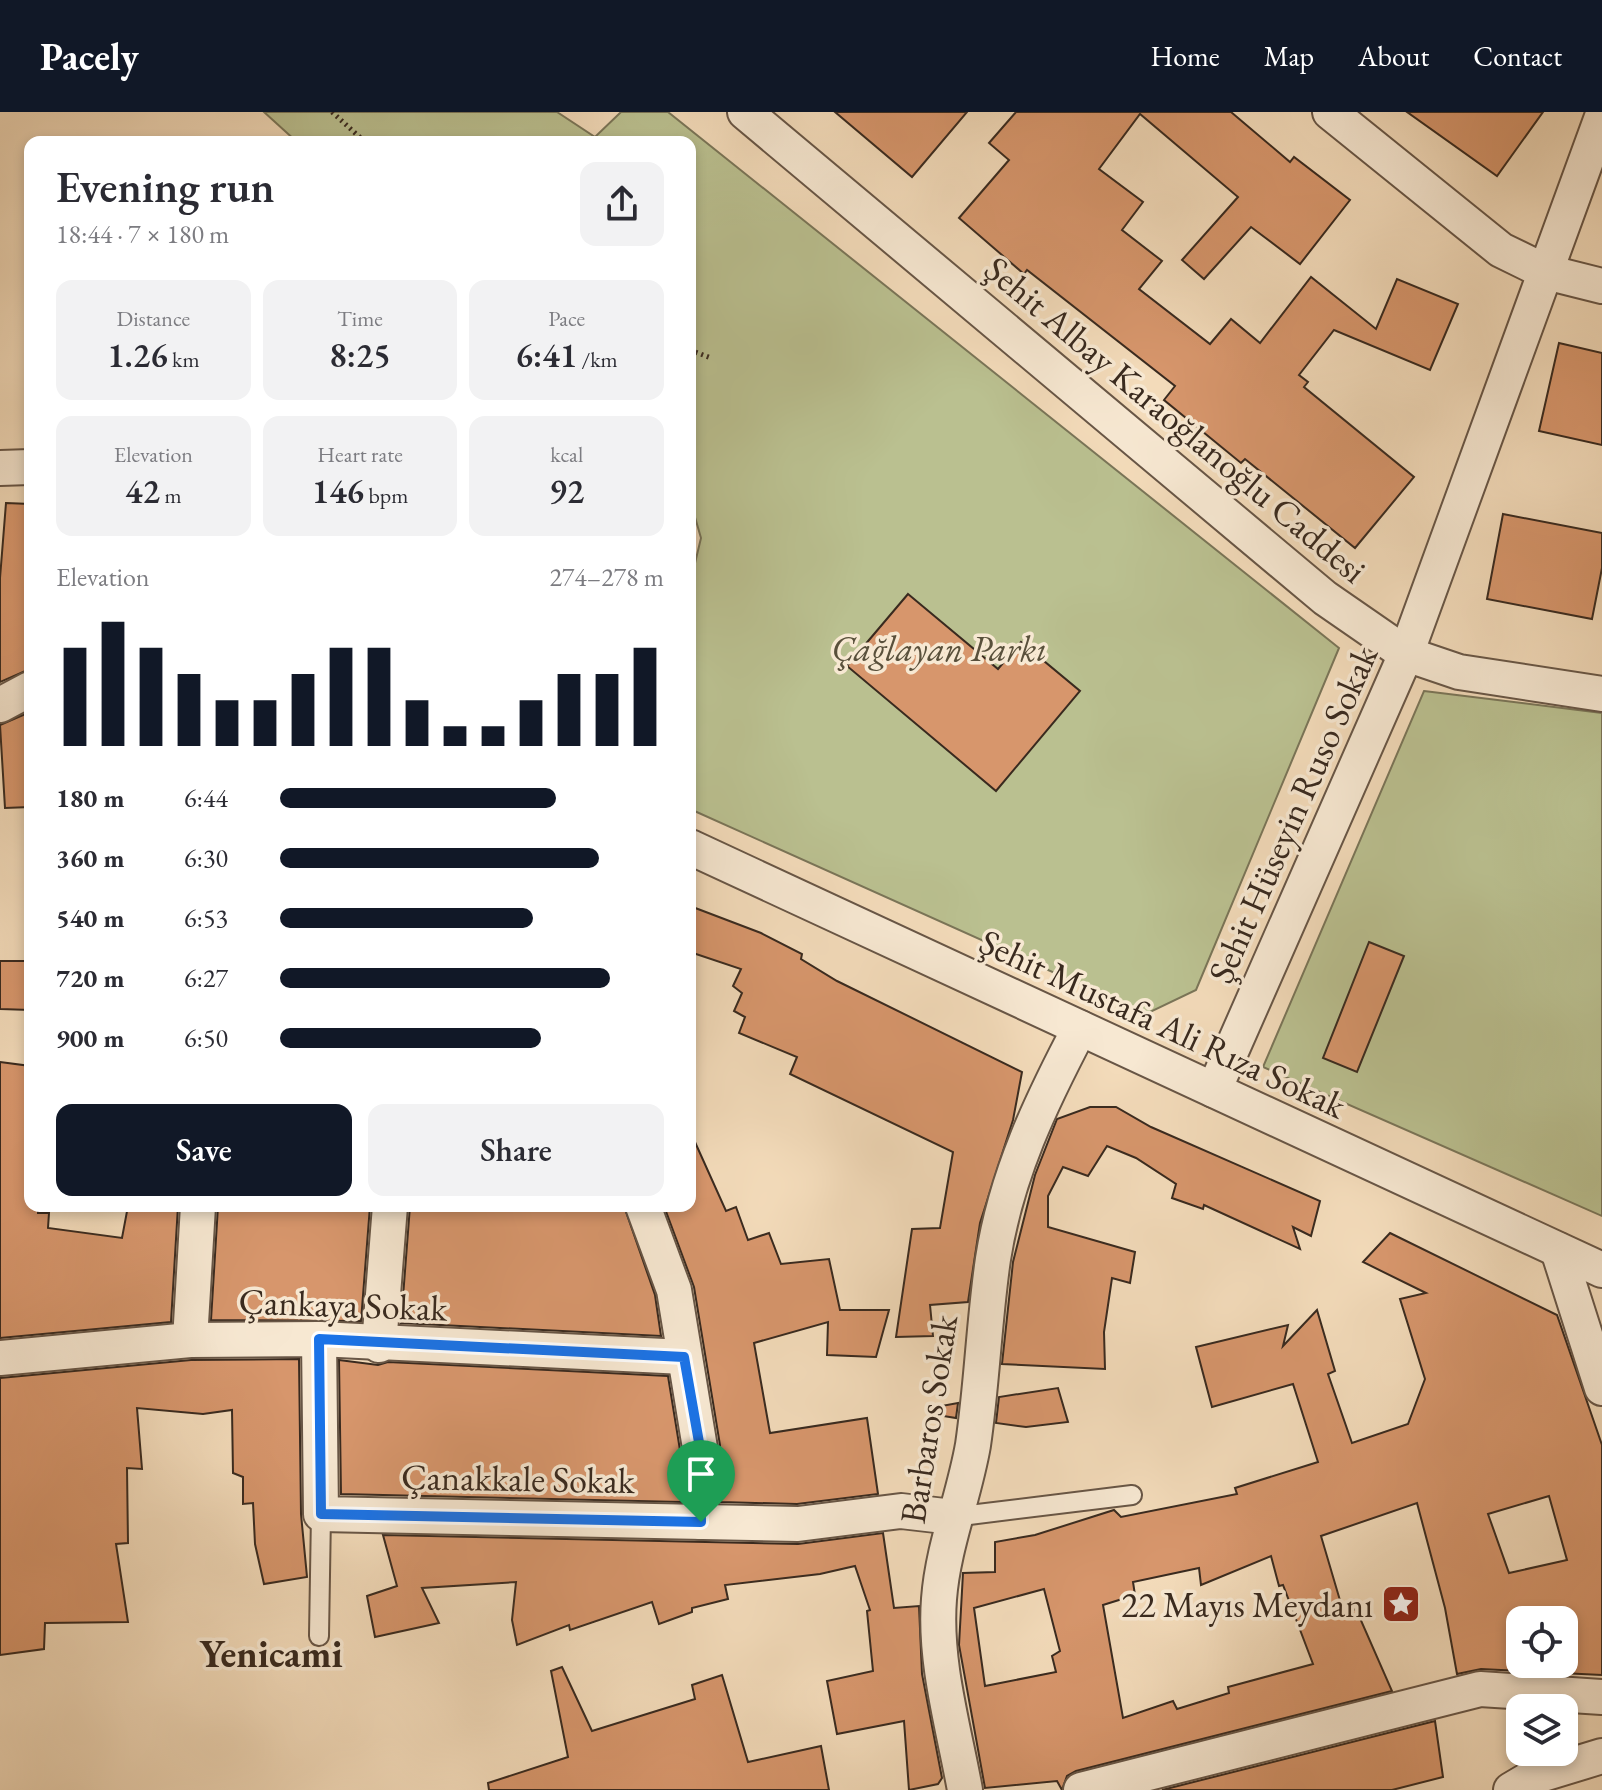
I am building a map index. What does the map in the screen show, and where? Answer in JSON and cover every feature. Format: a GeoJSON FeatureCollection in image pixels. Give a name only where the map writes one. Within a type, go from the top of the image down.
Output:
{"type":"FeatureCollection","features":[{"type":"Feature","properties":{"kind":"street","name":"Şehit Albay Karaoğlanoğlu Caddesi"},"geometry":{"type":"LineString","coordinates":[[745,112],[1312,588],[1406,654],[1459,672],[1602,694]]}},
{"type":"Feature","properties":{"kind":"street"},"geometry":{"type":"LineString","coordinates":[[1330,112],[1501,250],[1546,272],[1602,286]]}},
{"type":"Feature","properties":{"kind":"street","name":"Şehit Hüseyin Ruso Sokak"},"geometry":{"type":"LineString","coordinates":[[1214,1090],[1406,654],[1602,117]]}},
{"type":"Feature","properties":{"kind":"street"},"geometry":{"type":"LineString","coordinates":[[0,468],[24,467]]}},
{"type":"Feature","properties":{"kind":"street"},"geometry":{"type":"LineString","coordinates":[[0,705],[24,692]]}},
{"type":"Feature","properties":{"kind":"street","name":"Şehit Mustafa Ali Rıza Sokak"},"geometry":{"type":"LineString","coordinates":[[696,850],[1602,1270]]}},
{"type":"Feature","properties":{"kind":"street","name":"Barbaros Sokak"},"geometry":{"type":"LineString","coordinates":[[965,1790],[941,1657],[939,1599],[953,1517],[972,1446],[993,1257],[1013,1176],[1035,1114],[1080,1028]]}},
{"type":"Feature","properties":{"kind":"street"},"geometry":{"type":"LineString","coordinates":[[190,1340],[198,1212]]}},
{"type":"Feature","properties":{"kind":"street"},"geometry":{"type":"LineString","coordinates":[[379,1345],[390,1212]]}},
{"type":"Feature","properties":{"kind":"street"},"geometry":{"type":"LineString","coordinates":[[645,1212],[674,1290],[700,1448],[701,1522]]}},
{"type":"Feature","properties":{"kind":"street"},"geometry":{"type":"LineString","coordinates":[[1558,1250],[1602,1388]]}},
{"type":"Feature","properties":{"kind":"street"},"geometry":{"type":"LineString","coordinates":[[319,1339],[321,1514]]}},
{"type":"Feature","properties":{"kind":"street","name":"Çankaya Sokak"},"geometry":{"type":"LineString","coordinates":[[0,1358],[190,1340],[319,1339],[379,1345],[684,1357]]}},
{"type":"Feature","properties":{"kind":"street","name":"Çanakkale Sokak"},"geometry":{"type":"LineString","coordinates":[[321,1514],[798,1524],[901,1511],[953,1517]]}},
{"type":"Feature","properties":{"kind":"street"},"geometry":{"type":"LineString","coordinates":[[1083,1790],[1480,1689],[1602,1697]]}},
{"type":"Feature","properties":{"kind":"street"},"geometry":{"type":"LineString","coordinates":[[1511,1790],[1533,1777],[1602,1756]]}},
{"type":"Feature","properties":{"kind":"lane"},"geometry":{"type":"LineString","coordinates":[[953,1517],[1132,1495]]}},
{"type":"Feature","properties":{"kind":"lane"},"geometry":{"type":"LineString","coordinates":[[319,1636],[321,1514]]}},
{"type":"Feature","properties":{"kind":"path"},"geometry":{"type":"LineString","coordinates":[[332,112],[358,136]]}},
{"type":"Feature","properties":{"kind":"path"},"geometry":{"type":"LineString","coordinates":[[696,352],[711,358]]}},
{"type":"Feature","properties":{"kind":"green space","name":"Çağlayan Parkı"},"geometry":{"type":"Polygon","coordinates":[[[264,112],[557,112],[593,136],[290,136],[264,112]]]}},
{"type":"Feature","properties":{"kind":"green space","name":"Çağlayan Parkı"},"geometry":{"type":"Polygon","coordinates":[[[621,112],[668,112],[1339,648],[1196,990],[1146,1014],[696,812],[696,559],[701,538],[696,521],[696,136],[596,136],[621,112]]]}},
{"type":"Feature","properties":{"kind":"green space"},"geometry":{"type":"Polygon","coordinates":[[[1424,691],[1602,713],[1602,1216],[1263,1067],[1424,691]]]}},
{"type":"Feature","properties":{"kind":"building"},"geometry":{"type":"Polygon","coordinates":[[[835,112],[967,112],[912,177],[835,112]]]}},
{"type":"Feature","properties":{"kind":"building"},"geometry":{"type":"Polygon","coordinates":[[[1016,112],[1231,112],[1290,162],[1294,157],[1350,200],[1300,264],[1251,227],[1204,279],[1182,260],[1238,197],[1140,114],[1099,169],[1143,202],[1122,230],[1162,261],[1139,289],[1210,344],[1231,319],[1260,343],[1311,277],[1376,329],[1397,279],[1458,304],[1430,370],[1334,330],[1299,375],[1308,382],[1304,387],[1414,477],[1355,548],[1245,459],[1241,463],[1164,400],[1175,386],[1027,270],[1024,274],[959,218],[1009,160],[989,143],[1016,112]]]}},
{"type":"Feature","properties":{"kind":"building"},"geometry":{"type":"Polygon","coordinates":[[[1407,112],[1543,112],[1497,176],[1407,112]]]}},
{"type":"Feature","properties":{"kind":"building"},"geometry":{"type":"Polygon","coordinates":[[[1559,343],[1602,353],[1602,445],[1539,431],[1559,343]]]}},
{"type":"Feature","properties":{"kind":"building"},"geometry":{"type":"Polygon","coordinates":[[[6,503],[24,504],[24,672],[0,682],[0,578],[6,503]]]}},
{"type":"Feature","properties":{"kind":"building"},"geometry":{"type":"Polygon","coordinates":[[[1503,514],[1602,533],[1602,568],[1592,619],[1487,599],[1503,514]]]}},
{"type":"Feature","properties":{"kind":"building"},"geometry":{"type":"Polygon","coordinates":[[[908,594],[998,669],[1021,642],[1080,691],[996,791],[847,666],[908,594]]]}},
{"type":"Feature","properties":{"kind":"building"},"geometry":{"type":"Polygon","coordinates":[[[24,715],[24,807],[5,808],[0,725],[24,715]]]}},
{"type":"Feature","properties":{"kind":"building"},"geometry":{"type":"Polygon","coordinates":[[[696,908],[761,933],[802,954],[801,959],[837,981],[1022,1072],[1013,1120],[980,1223],[968,1302],[930,1305],[933,1336],[896,1337],[912,1229],[940,1228],[953,1152],[790,1074],[797,1057],[739,1033],[745,1017],[734,1011],[742,993],[733,986],[741,969],[696,954],[696,908]]]}},
{"type":"Feature","properties":{"kind":"building"},"geometry":{"type":"Polygon","coordinates":[[[1369,942],[1404,956],[1357,1072],[1323,1058],[1369,942]]]}},
{"type":"Feature","properties":{"kind":"building"},"geometry":{"type":"Polygon","coordinates":[[[0,961],[24,961],[24,1010],[0,1009],[0,961]]]}},
{"type":"Feature","properties":{"kind":"building"},"geometry":{"type":"Polygon","coordinates":[[[0,1062],[24,1065],[24,1212],[49,1213],[48,1228],[122,1238],[127,1212],[178,1212],[171,1322],[0,1338],[0,1062]]]}},
{"type":"Feature","properties":{"kind":"building"},"geometry":{"type":"Polygon","coordinates":[[[1090,1107],[1116,1107],[1151,1127],[1320,1201],[1311,1236],[1293,1227],[1300,1249],[1204,1205],[1203,1209],[1172,1198],[1176,1184],[1136,1158],[1107,1146],[1088,1176],[1063,1167],[1048,1196],[1048,1227],[1135,1252],[1130,1283],[1112,1278],[1104,1332],[1105,1369],[1002,1364],[1013,1262],[1035,1175],[1057,1119],[1090,1107]]]}},
{"type":"Feature","properties":{"kind":"building"},"geometry":{"type":"Polygon","coordinates":[[[696,1144],[726,1211],[736,1207],[748,1240],[769,1233],[781,1264],[829,1259],[840,1310],[889,1310],[876,1357],[827,1355],[828,1322],[754,1343],[770,1433],[867,1418],[878,1494],[797,1504],[721,1502],[720,1445],[694,1287],[666,1212],[696,1212],[696,1144]]]}},
{"type":"Feature","properties":{"kind":"building"},"geometry":{"type":"Polygon","coordinates":[[[218,1212],[370,1212],[361,1321],[211,1320],[218,1212]]]}},
{"type":"Feature","properties":{"kind":"building"},"geometry":{"type":"Polygon","coordinates":[[[410,1212],[626,1212],[655,1295],[661,1336],[401,1323],[410,1212]]]}},
{"type":"Feature","properties":{"kind":"building"},"geometry":{"type":"Polygon","coordinates":[[[1390,1233],[1557,1315],[1602,1445],[1602,1675],[1578,1674],[1578,1606],[1506,1606],[1506,1670],[1481,1669],[1457,1674],[1445,1608],[1417,1503],[1321,1536],[1344,1614],[1356,1609],[1392,1691],[1076,1771],[1067,1776],[1062,1790],[1057,1781],[985,1788],[959,1645],[963,1573],[995,1572],[995,1542],[1035,1535],[1114,1510],[1121,1517],[1237,1494],[1235,1488],[1318,1462],[1293,1384],[1212,1407],[1196,1347],[1288,1325],[1283,1346],[1317,1310],[1335,1371],[1328,1374],[1352,1443],[1408,1424],[1425,1379],[1400,1299],[1426,1293],[1363,1262],[1390,1233]],[[1549,1496],[1488,1514],[1509,1573],[1567,1560],[1549,1496]],[[1271,1556],[1201,1585],[1199,1568],[1133,1582],[1135,1595],[1103,1605],[1123,1718],[1173,1701],[1177,1709],[1229,1693],[1228,1687],[1313,1664],[1283,1585],[1279,1586],[1271,1556]],[[1044,1589],[974,1608],[985,1686],[1056,1672],[1052,1656],[1060,1651],[1044,1589]]]}},
{"type":"Feature","properties":{"kind":"building"},"geometry":{"type":"Polygon","coordinates":[[[299,1359],[301,1514],[307,1577],[264,1584],[255,1544],[253,1503],[243,1504],[243,1477],[233,1473],[232,1410],[203,1414],[137,1408],[142,1469],[127,1468],[128,1543],[116,1544],[128,1622],[45,1623],[44,1649],[0,1655],[0,1378],[191,1360],[299,1359]]]}},
{"type":"Feature","properties":{"kind":"building"},"geometry":{"type":"Polygon","coordinates":[[[339,1360],[378,1365],[388,1362],[668,1376],[680,1450],[681,1502],[341,1494],[339,1360]]]}},
{"type":"Feature","properties":{"kind":"building"},"geometry":{"type":"Polygon","coordinates":[[[1058,1388],[1068,1422],[1026,1427],[996,1423],[999,1397],[1058,1388]]]}},
{"type":"Feature","properties":{"kind":"building"},"geometry":{"type":"Polygon","coordinates":[[[958,1403],[956,1418],[937,1415],[936,1407],[958,1403]]]}},
{"type":"Feature","properties":{"kind":"building"},"geometry":{"type":"Polygon","coordinates":[[[883,1533],[894,1608],[919,1606],[922,1674],[942,1778],[938,1784],[909,1790],[904,1721],[837,1734],[827,1681],[873,1671],[867,1611],[870,1610],[855,1566],[820,1574],[725,1585],[728,1599],[692,1608],[692,1612],[659,1624],[652,1602],[570,1630],[569,1625],[517,1645],[512,1620],[516,1582],[422,1588],[439,1623],[375,1637],[367,1596],[397,1586],[383,1535],[798,1544],[883,1533]]]}},
{"type":"Feature","properties":{"kind":"building"},"geometry":{"type":"Polygon","coordinates":[[[562,1667],[592,1731],[695,1699],[692,1685],[722,1675],[748,1762],[821,1746],[829,1790],[489,1790],[488,1783],[568,1757],[551,1671],[562,1667]]]}},
{"type":"Feature","properties":{"kind":"building"},"geometry":{"type":"Polygon","coordinates":[[[1435,1721],[1443,1777],[1392,1790],[1162,1790],[1435,1721]]]}},
{"type":"Feature","properties":{"kind":"place","name":"22 Mayıs Meydanı"},"geometry":{"type":"Point","coordinates":[1401,1604]}},
{"type":"Feature","properties":{"kind":"district","name":"Yenicami"},"geometry":{"type":"Point","coordinates":[271,1654]}},
{"type":"Feature","properties":{"kind":"route"},"geometry":{"type":"LineString","coordinates":[[319,1339],[379,1345],[684,1357],[700,1448],[701,1522],[321,1514],[319,1339]]}}]}
